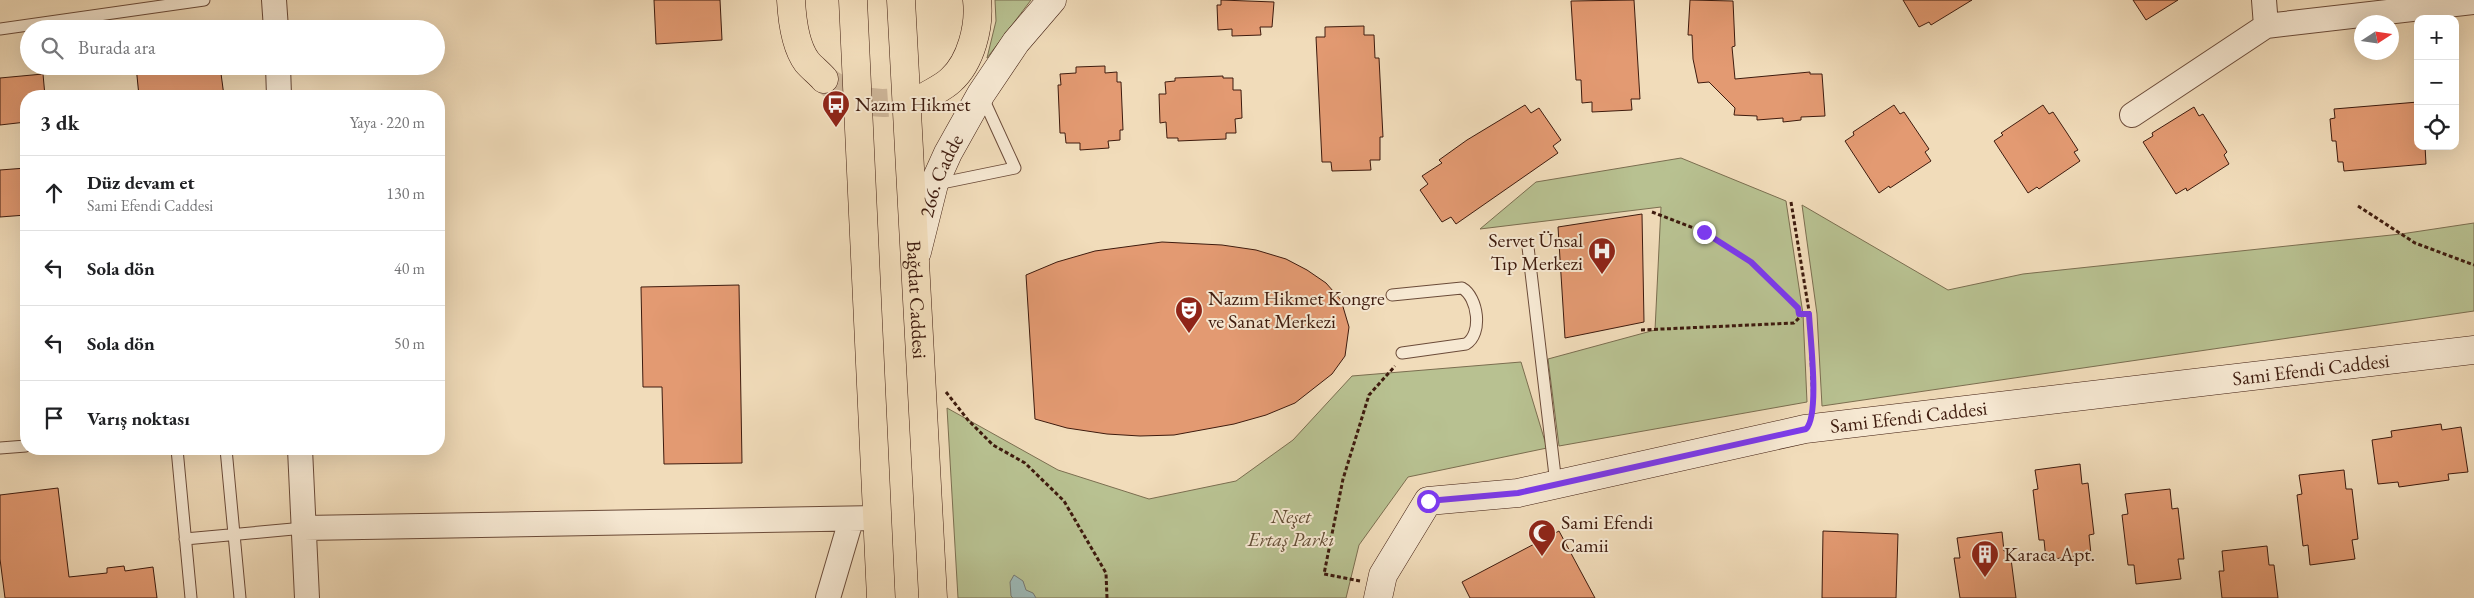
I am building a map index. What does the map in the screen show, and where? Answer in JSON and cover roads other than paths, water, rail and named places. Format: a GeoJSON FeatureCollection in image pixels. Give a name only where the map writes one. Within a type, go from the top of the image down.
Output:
{"type":"FeatureCollection","features":[{"type":"Feature","properties":{"kind":"main road"},"geometry":{"type":"LineString","coordinates":[[791,0],[792,16],[801,50],[806,61],[824,78]]}},
{"type":"Feature","properties":{"kind":"main road"},"geometry":{"type":"LineString","coordinates":[[853,0],[864,519],[882,598]]}},
{"type":"Feature","properties":{"kind":"main road","name":"Bağdat Caddesi"},"geometry":{"type":"LineString","coordinates":[[901,0],[932,598]]}},
{"type":"Feature","properties":{"kind":"main road"},"geometry":{"type":"LineString","coordinates":[[928,95],[951,80],[965,62],[978,21],[977,0]]}},
{"type":"Feature","properties":{"kind":"main road","name":"266. Cadde"},"geometry":{"type":"LineString","coordinates":[[914,260],[934,184],[948,153],[981,94],[1016,42],[1052,0]]}},
{"type":"Feature","properties":{"kind":"main road","name":"Sami Efendi Caddesi"},"geometry":{"type":"LineString","coordinates":[[1379,592],[1383,575],[1428,501],[1518,493],[1806,429],[2474,350]]}},
{"type":"Feature","properties":{"kind":"street"},"geometry":{"type":"LineString","coordinates":[[274,0],[275,20]]}},
{"type":"Feature","properties":{"kind":"street"},"geometry":{"type":"LineString","coordinates":[[2264,0],[2266,26]]}},
{"type":"Feature","properties":{"kind":"street"},"geometry":{"type":"LineString","coordinates":[[2132,115],[2266,26],[2474,2]]}},
{"type":"Feature","properties":{"kind":"street"},"geometry":{"type":"LineString","coordinates":[[279,75],[280,90]]}},
{"type":"Feature","properties":{"kind":"street"},"geometry":{"type":"LineString","coordinates":[[300,455],[307,598]]}},
{"type":"Feature","properties":{"kind":"street"},"geometry":{"type":"LineString","coordinates":[[304,528],[864,519],[828,598]]}},
{"type":"Feature","properties":{"kind":"lane"},"geometry":{"type":"LineString","coordinates":[[63,20],[204,0]]}},
{"type":"Feature","properties":{"kind":"lane"},"geometry":{"type":"LineString","coordinates":[[0,29],[20,26]]}},
{"type":"Feature","properties":{"kind":"lane"},"geometry":{"type":"LineString","coordinates":[[934,184],[1015,168],[981,94]]}},
{"type":"Feature","properties":{"kind":"lane"},"geometry":{"type":"LineString","coordinates":[[1528,247],[1556,484]]}},
{"type":"Feature","properties":{"kind":"lane"},"geometry":{"type":"LineString","coordinates":[[1392,295],[1462,288],[1469,293],[1474,302],[1477,332],[1470,342],[1402,353]]}},
{"type":"Feature","properties":{"kind":"lane"},"geometry":{"type":"LineString","coordinates":[[0,448],[20,446]]}},
{"type":"Feature","properties":{"kind":"lane"},"geometry":{"type":"LineString","coordinates":[[178,455],[191,598]]}},
{"type":"Feature","properties":{"kind":"lane"},"geometry":{"type":"LineString","coordinates":[[227,455],[240,598]]}},
{"type":"Feature","properties":{"kind":"lane"},"geometry":{"type":"LineString","coordinates":[[186,539],[304,528]]}},
{"type":"Feature","properties":{"kind":"water"},"geometry":{"type":"Polygon","coordinates":[[[1014,575],[1023,581],[1026,590],[1033,593],[1036,598],[1013,598],[1011,596],[1010,582],[1014,575]]]}},
{"type":"Feature","properties":{"kind":"tunnel"},"geometry":{"type":"LineString","coordinates":[[824,79],[850,95],[873,102],[898,102],[928,95]]}},
{"type":"Feature","properties":{"kind":"place","name":"Nazım Hikmet"},"geometry":{"type":"Point","coordinates":[836,128]}},
{"type":"Feature","properties":{"kind":"place","name":"Servet Ünsal Tıp Merkezi"},"geometry":{"type":"Point","coordinates":[1602,275]}},
{"type":"Feature","properties":{"kind":"place","name":"Nazım Hikmet Kongre ve Sanat Merkezi"},"geometry":{"type":"Point","coordinates":[1189,334]}},
{"type":"Feature","properties":{"kind":"place","name":"Sami Efendi Camii"},"geometry":{"type":"Point","coordinates":[1542,557]}},
{"type":"Feature","properties":{"kind":"place","name":"Karaca Apt."},"geometry":{"type":"Point","coordinates":[1985,578]}},
{"type":"Feature","properties":{"kind":"park label","name":"Neşet Ertaş Parkı"},"geometry":{"type":"Point","coordinates":[1291,528]}}]}
